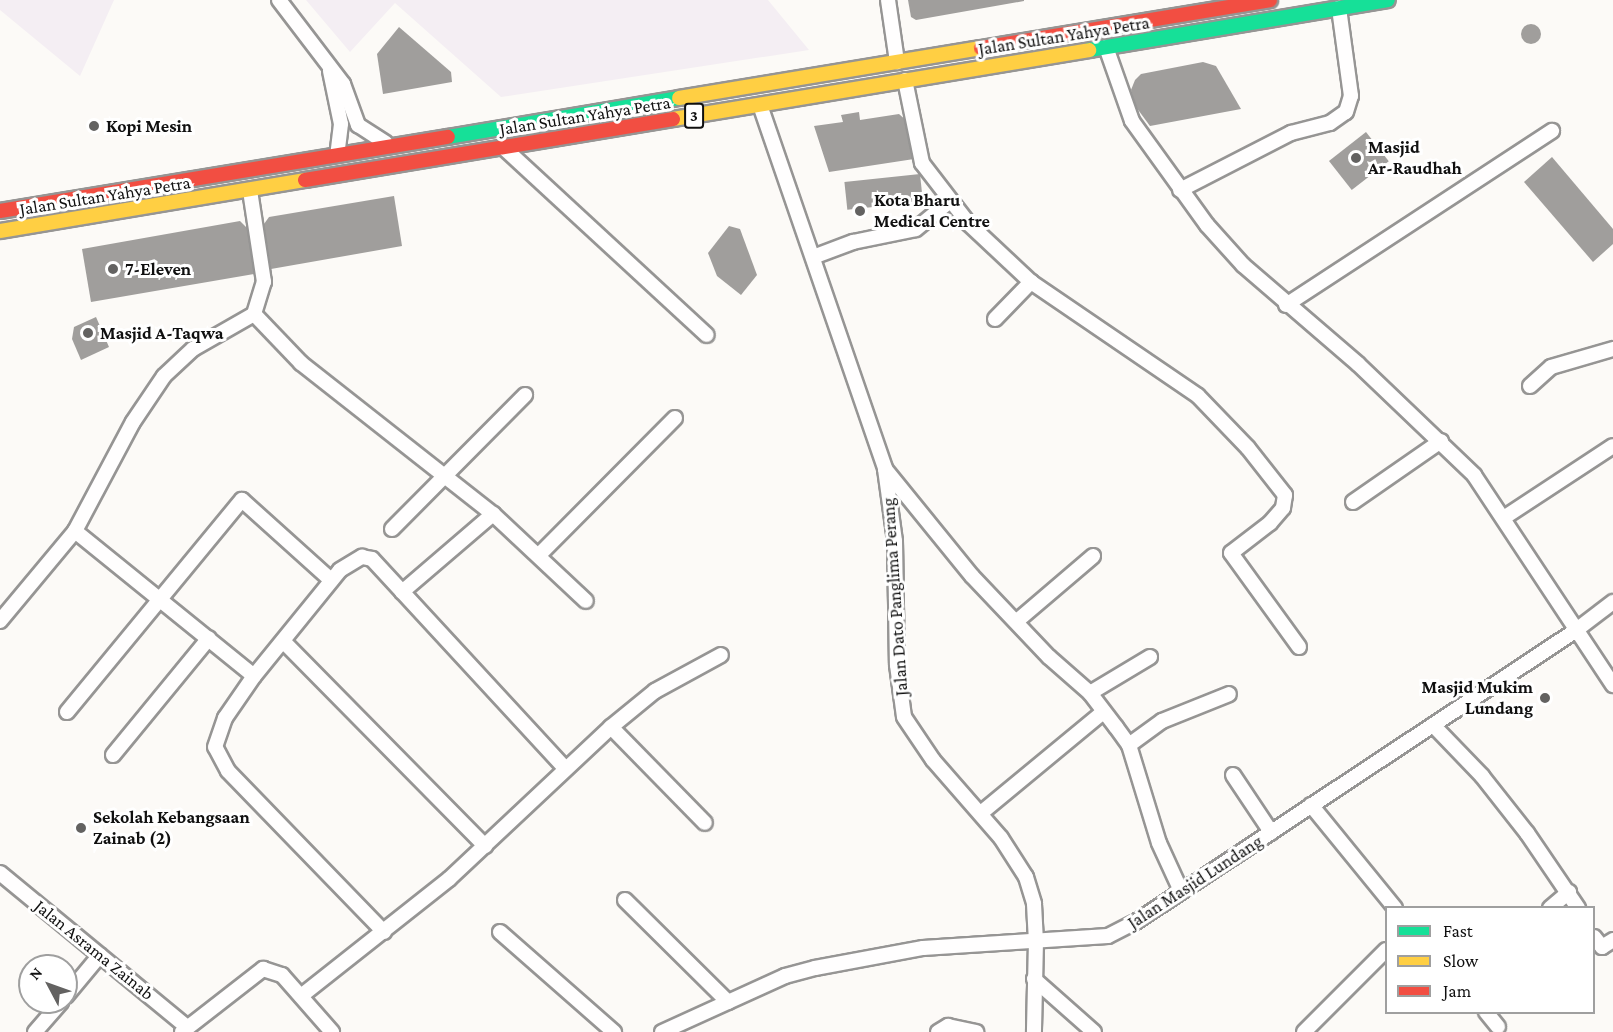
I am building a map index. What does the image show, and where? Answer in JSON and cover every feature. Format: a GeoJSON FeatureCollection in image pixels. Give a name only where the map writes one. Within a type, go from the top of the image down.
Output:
{"type":"FeatureCollection","features":[{"type":"Feature","properties":{"kind":"highway","name":"Jalan Sultan Yahya Petra"},"geometry":{"type":"LineString","coordinates":[[0,211],[1270,0]]}},
{"type":"Feature","properties":{"kind":"highway","name":"Jalan Sultan Yahya Petra"},"geometry":{"type":"LineString","coordinates":[[0,231],[1388,0]]}},
{"type":"Feature","properties":{"kind":"street"},"geometry":{"type":"LineString","coordinates":[[279,0],[346,90],[361,130],[392,146]]}},
{"type":"Feature","properties":{"kind":"street"},"geometry":{"type":"LineString","coordinates":[[888,0],[897,62]]}},
{"type":"Feature","properties":{"kind":"street"},"geometry":{"type":"LineString","coordinates":[[1180,190],[1291,133],[1330,123],[1346,112],[1351,96],[1339,8]]}},
{"type":"Feature","properties":{"kind":"street"},"geometry":{"type":"LineString","coordinates":[[1106,47],[1128,115],[1180,190],[1243,265],[1286,305],[1358,364],[1441,441],[1474,476],[1505,517],[1575,631],[1613,685]]}},
{"type":"Feature","properties":{"kind":"street"},"geometry":{"type":"LineString","coordinates":[[328,64],[341,124],[337,155]]}},
{"type":"Feature","properties":{"kind":"street"},"geometry":{"type":"LineString","coordinates":[[905,81],[922,163],[969,225],[1031,282],[1198,396],[1248,448],[1285,495],[1283,508],[1270,523],[1231,553],[1299,647]]}},
{"type":"Feature","properties":{"kind":"street","name":"Jalan Dato Panglima Perang"},"geometry":{"type":"LineString","coordinates":[[760,105],[885,469],[895,541],[897,665],[904,717],[933,760],[981,813],[1026,877],[1034,904],[1036,941],[1034,1032]]}},
{"type":"Feature","properties":{"kind":"street"},"geometry":{"type":"LineString","coordinates":[[1286,305],[1552,131]]}},
{"type":"Feature","properties":{"kind":"street"},"geometry":{"type":"LineString","coordinates":[[503,147],[707,335]]}},
{"type":"Feature","properties":{"kind":"street"},"geometry":{"type":"LineString","coordinates":[[0,621],[75,531],[133,422],[164,375],[193,349],[254,314],[264,282],[250,190]]}},
{"type":"Feature","properties":{"kind":"street"},"geometry":{"type":"LineString","coordinates":[[813,257],[853,242],[916,229],[950,201]]}},
{"type":"Feature","properties":{"kind":"street"},"geometry":{"type":"LineString","coordinates":[[995,319],[1031,282]]}},
{"type":"Feature","properties":{"kind":"street"},"geometry":{"type":"LineString","coordinates":[[254,314],[322,381],[493,514],[586,601]]}},
{"type":"Feature","properties":{"kind":"street"},"geometry":{"type":"LineString","coordinates":[[1530,386],[1551,367],[1613,349]]}},
{"type":"Feature","properties":{"kind":"street"},"geometry":{"type":"LineString","coordinates":[[392,529],[525,395]]}},
{"type":"Feature","properties":{"kind":"street"},"geometry":{"type":"LineString","coordinates":[[539,555],[675,418]]}},
{"type":"Feature","properties":{"kind":"street"},"geometry":{"type":"LineString","coordinates":[[1353,502],[1441,441]]}},
{"type":"Feature","properties":{"kind":"street"},"geometry":{"type":"LineString","coordinates":[[1505,517],[1613,446]]}},
{"type":"Feature","properties":{"kind":"street"},"geometry":{"type":"LineString","coordinates":[[885,469],[972,576],[1049,657],[1090,693],[1129,745],[1160,843],[1181,891]]}},
{"type":"Feature","properties":{"kind":"street"},"geometry":{"type":"LineString","coordinates":[[67,712],[243,500],[331,580]]}},
{"type":"Feature","properties":{"kind":"street"},"geometry":{"type":"LineString","coordinates":[[402,592],[493,514]]}},
{"type":"Feature","properties":{"kind":"street"},"geometry":{"type":"LineString","coordinates":[[75,531],[254,676]]}},
{"type":"Feature","properties":{"kind":"street"},"geometry":{"type":"LineString","coordinates":[[1017,621],[1093,556]]}},
{"type":"Feature","properties":{"kind":"street"},"geometry":{"type":"LineString","coordinates":[[384,932],[219,759],[217,733],[254,676],[331,580],[362,557],[372,560],[565,768]]}},
{"type":"Feature","properties":{"kind":"street","name":"Jalan Masjid Lundang"},"geometry":{"type":"LineString","coordinates":[[662,1032],[681,1029],[728,1002],[785,976],[815,969],[923,948],[1108,936],[1181,891],[1433,725],[1575,631],[1613,602]]}},
{"type":"Feature","properties":{"kind":"street"},"geometry":{"type":"LineString","coordinates":[[113,755],[209,638]]}},
{"type":"Feature","properties":{"kind":"street"},"geometry":{"type":"LineString","coordinates":[[283,641],[485,846]]}},
{"type":"Feature","properties":{"kind":"street"},"geometry":{"type":"LineString","coordinates":[[301,996],[384,932],[485,846],[565,768],[655,691],[721,655]]}},
{"type":"Feature","properties":{"kind":"street"},"geometry":{"type":"LineString","coordinates":[[1090,693],[1149,657]]}},
{"type":"Feature","properties":{"kind":"street"},"geometry":{"type":"LineString","coordinates":[[1129,745],[1162,721],[1229,694]]}},
{"type":"Feature","properties":{"kind":"street"},"geometry":{"type":"LineString","coordinates":[[981,813],[1103,712]]}},
{"type":"Feature","properties":{"kind":"street"},"geometry":{"type":"LineString","coordinates":[[1433,725],[1482,776],[1569,892],[1577,906]]}},
{"type":"Feature","properties":{"kind":"street"},"geometry":{"type":"LineString","coordinates":[[611,727],[705,823]]}},
{"type":"Feature","properties":{"kind":"street"},"geometry":{"type":"LineString","coordinates":[[1233,775],[1271,832]]}},
{"type":"Feature","properties":{"kind":"street"},"geometry":{"type":"LineString","coordinates":[[1311,805],[1393,906]]}},
{"type":"Feature","properties":{"kind":"street","name":"Jalan Asrama Zainab"},"geometry":{"type":"LineString","coordinates":[[0,873],[100,955],[184,1030]]}},
{"type":"Feature","properties":{"kind":"street"},"geometry":{"type":"LineString","coordinates":[[1552,906],[1569,892]]}},
{"type":"Feature","properties":{"kind":"street"},"geometry":{"type":"LineString","coordinates":[[625,900],[728,1002]]}},
{"type":"Feature","properties":{"kind":"street"},"geometry":{"type":"LineString","coordinates":[[500,932],[614,1032]]}},
{"type":"Feature","properties":{"kind":"street"},"geometry":{"type":"LineString","coordinates":[[1595,939],[1602,947],[1613,940]]}},
{"type":"Feature","properties":{"kind":"street"},"geometry":{"type":"LineString","coordinates":[[1304,1032],[1385,951]]}},
{"type":"Feature","properties":{"kind":"street"},"geometry":{"type":"LineString","coordinates":[[78,982],[100,955]]}},
{"type":"Feature","properties":{"kind":"street"},"geometry":{"type":"LineString","coordinates":[[184,1030],[263,969],[282,975],[332,1032]]}},
{"type":"Feature","properties":{"kind":"street"},"geometry":{"type":"LineString","coordinates":[[1034,979],[1094,1032]]}},
{"type":"Feature","properties":{"kind":"street"},"geometry":{"type":"LineString","coordinates":[[35,1032],[51,1014]]}},
{"type":"Feature","properties":{"kind":"street"},"geometry":{"type":"LineString","coordinates":[[1488,1014],[1498,1027]]}},
{"type":"Feature","properties":{"kind":"street"},"geometry":{"type":"LineString","coordinates":[[938,1032],[948,1026],[976,1032]]}},
{"type":"Feature","properties":{"kind":"shaded area"},"geometry":{"type":"Polygon","coordinates":[[[0,0],[114,0],[80,76],[0,10],[0,0]]]}},
{"type":"Feature","properties":{"kind":"shaded area"},"geometry":{"type":"Polygon","coordinates":[[[306,0],[768,0],[809,50],[501,97],[395,3],[350,52],[306,0]]]}},
{"type":"Feature","properties":{"kind":"building"},"geometry":{"type":"Polygon","coordinates":[[[908,0],[1024,1],[916,20],[911,17],[908,0]]]}},
{"type":"Feature","properties":{"kind":"building"},"geometry":{"type":"Polygon","coordinates":[[[1531,24],[1538,27],[1541,34],[1538,41],[1531,44],[1524,41],[1521,34],[1524,27],[1531,24]]]}},
{"type":"Feature","properties":{"kind":"building"},"geometry":{"type":"Polygon","coordinates":[[[399,27],[451,72],[452,82],[383,94],[377,54],[399,27]]]}},
{"type":"Feature","properties":{"kind":"building"},"geometry":{"type":"Polygon","coordinates":[[[1203,62],[1216,66],[1241,109],[1150,126],[1136,107],[1131,90],[1135,80],[1141,74],[1203,62]]]}},
{"type":"Feature","properties":{"kind":"building"},"geometry":{"type":"Polygon","coordinates":[[[859,112],[860,120],[899,114],[908,122],[914,159],[829,172],[814,126],[843,122],[841,115],[859,112]]]}},
{"type":"Feature","properties":{"kind":"building","name":"Masjid Ar-Raudhah"},"geometry":{"type":"Polygon","coordinates":[[[1366,132],[1389,161],[1352,190],[1329,161],[1366,132]]]}},
{"type":"Feature","properties":{"kind":"building"},"geometry":{"type":"Polygon","coordinates":[[[1552,157],[1613,229],[1613,244],[1593,262],[1524,182],[1552,157]]]}},
{"type":"Feature","properties":{"kind":"building"},"geometry":{"type":"Polygon","coordinates":[[[920,174],[923,202],[847,210],[844,182],[920,174]]]}},
{"type":"Feature","properties":{"kind":"building"},"geometry":{"type":"Polygon","coordinates":[[[394,196],[402,246],[271,269],[264,224],[269,217],[394,196]]]}},
{"type":"Feature","properties":{"kind":"building"},"geometry":{"type":"Polygon","coordinates":[[[240,221],[247,228],[254,274],[91,302],[82,249],[240,221]]]}},
{"type":"Feature","properties":{"kind":"building"},"geometry":{"type":"Polygon","coordinates":[[[729,226],[740,229],[757,275],[741,295],[717,276],[708,253],[729,226]]]}},
{"type":"Feature","properties":{"kind":"building","name":"Masjid A-Taqwa"},"geometry":{"type":"Polygon","coordinates":[[[96,317],[109,347],[81,360],[72,339],[74,327],[96,317]]]}},
{"type":"Feature","properties":{"kind":"traffic: fast"},"geometry":{"type":"LineString","coordinates":[[1089,50],[1388,0]]}},
{"type":"Feature","properties":{"kind":"traffic: fast"},"geometry":{"type":"LineString","coordinates":[[448,137],[679,98]]}},
{"type":"Feature","properties":{"kind":"traffic: slow"},"geometry":{"type":"LineString","coordinates":[[679,98],[981,48]]}},
{"type":"Feature","properties":{"kind":"traffic: slow"},"geometry":{"type":"LineString","coordinates":[[673,119],[1089,50]]}},
{"type":"Feature","properties":{"kind":"traffic: slow"},"geometry":{"type":"LineString","coordinates":[[0,231],[305,180]]}},
{"type":"Feature","properties":{"kind":"traffic: jam"},"geometry":{"type":"LineString","coordinates":[[981,48],[1270,0]]}},
{"type":"Feature","properties":{"kind":"traffic: jam"},"geometry":{"type":"LineString","coordinates":[[305,180],[673,119]]}},
{"type":"Feature","properties":{"kind":"traffic: jam"},"geometry":{"type":"LineString","coordinates":[[0,211],[448,137]]}},
{"type":"Feature","properties":{"kind":"place","name":"Kopi Mesin"},"geometry":{"type":"Point","coordinates":[94,126]}},
{"type":"Feature","properties":{"kind":"place","name":"Masjid Ar-Raudhah"},"geometry":{"type":"Point","coordinates":[1356,158]}},
{"type":"Feature","properties":{"kind":"place","name":"Kota Bharu Medical Centre"},"geometry":{"type":"Point","coordinates":[860,211]}},
{"type":"Feature","properties":{"kind":"place","name":"7-Eleven"},"geometry":{"type":"Point","coordinates":[113,269]}},
{"type":"Feature","properties":{"kind":"place","name":"Masjid A-Taqwa"},"geometry":{"type":"Point","coordinates":[88,333]}},
{"type":"Feature","properties":{"kind":"place","name":"Masjid Mukim Lundang"},"geometry":{"type":"Point","coordinates":[1545,698]}},
{"type":"Feature","properties":{"kind":"place","name":"Sekolah Kebangsaan Zainab (2)"},"geometry":{"type":"Point","coordinates":[81,828]}}]}
